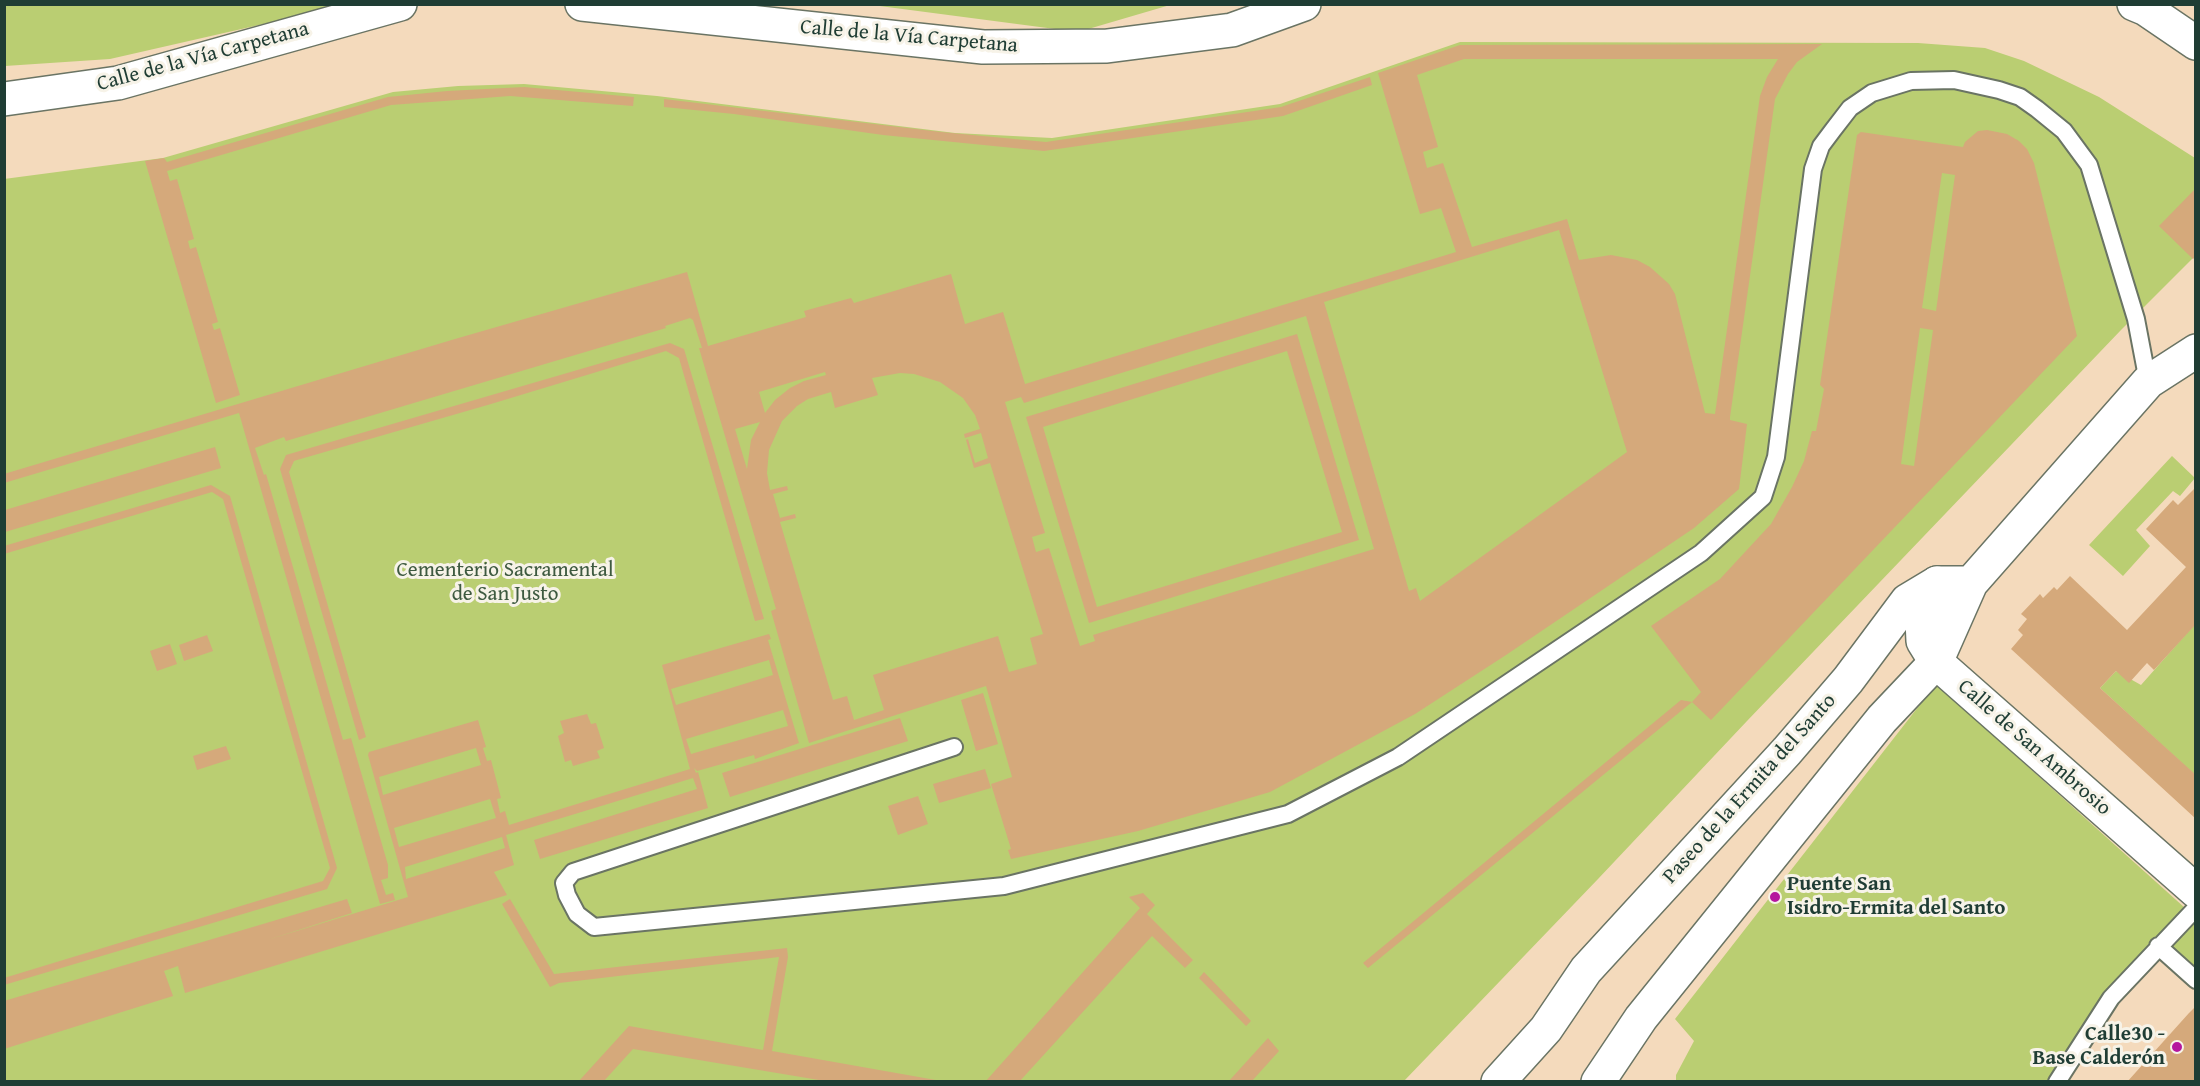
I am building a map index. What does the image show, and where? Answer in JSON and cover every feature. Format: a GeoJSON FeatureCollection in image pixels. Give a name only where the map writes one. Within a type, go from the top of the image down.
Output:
{"type":"FeatureCollection","features":[{"type":"Feature","properties":{"kind":"street","name":"Calle de la Vía Carpetana"},"geometry":{"type":"LineString","coordinates":[[4,99],[118,83],[400,4]]}},
{"type":"Feature","properties":{"kind":"street","name":"Calle de la Vía Carpetana"},"geometry":{"type":"LineString","coordinates":[[582,4],[983,47],[1107,46],[1232,30],[1304,4]]}},
{"type":"Feature","properties":{"kind":"street"},"geometry":{"type":"LineString","coordinates":[[2134,4],[2146,9],[2196,43]]}},
{"type":"Feature","properties":{"kind":"street"},"geometry":{"type":"LineString","coordinates":[[1598,1082],[1641,1018],[1882,719],[1936,662],[1971,582],[2148,382],[2196,351]]}},
{"type":"Feature","properties":{"kind":"street","name":"Paseo de la Ermita del Santo"},"geometry":{"type":"LineString","coordinates":[[1498,1082],[1546,1029],[1586,970],[1795,742],[1848,680],[1907,601],[1937,583],[1971,582]]}},
{"type":"Feature","properties":{"kind":"street","name":"Calle de San Ambrosio"},"geometry":{"type":"LineString","coordinates":[[1937,583],[1922,621],[1923,641],[1936,662],[2196,891]]}},
{"type":"Feature","properties":{"kind":"street","name":"Paseo de la Ermita del Santo"},"geometry":{"type":"LineString","coordinates":[[1524,1082],[1525,1073],[1546,1029]]}},
{"type":"Feature","properties":{"kind":"lane"},"geometry":{"type":"LineString","coordinates":[[954,747],[573,872],[564,882],[567,895],[577,914],[594,927],[1004,886],[1288,814],[1398,757],[1701,553],[1763,497],[1776,457],[1813,169],[1821,146],[1850,108],[1872,93],[1911,81],[1954,80],[2020,97],[2064,131],[2089,165],[2136,319],[2148,382]]}},
{"type":"Feature","properties":{"kind":"lane"},"geometry":{"type":"LineString","coordinates":[[2057,1082],[2111,998],[2196,908]]}},
{"type":"Feature","properties":{"kind":"lane"},"geometry":{"type":"LineString","coordinates":[[2158,946],[2196,980]]}},
{"type":"Feature","properties":{"kind":"green space"},"geometry":{"type":"Polygon","coordinates":[[[5,5],[338,5],[110,59],[5,66],[5,5]]]}},
{"type":"Feature","properties":{"kind":"green space"},"geometry":{"type":"Polygon","coordinates":[[[872,5],[1170,5],[1078,32],[872,5]]]}},
{"type":"Feature","properties":{"kind":"green space","name":"Cementerio Sacramental de San Justo"},"geometry":{"type":"Polygon","coordinates":[[[1460,42],[1918,43],[1985,48],[2024,61],[2099,97],[2195,158],[2196,255],[2121,330],[1404,1081],[5,1082],[4,179],[163,158],[393,92],[458,86],[524,84],[657,96],[955,133],[1052,138],[1280,104],[1460,42]]]}},
{"type":"Feature","properties":{"kind":"green space"},"geometry":{"type":"Polygon","coordinates":[[[2172,456],[2195,478],[2180,496],[2173,491],[2136,530],[2150,546],[2123,576],[2089,545],[2172,456]]]}},
{"type":"Feature","properties":{"kind":"green space"},"geometry":{"type":"Polygon","coordinates":[[[2195,624],[2195,775],[2100,688],[2116,671],[2141,685],[2195,624]]]}},
{"type":"Feature","properties":{"kind":"green space"},"geometry":{"type":"Polygon","coordinates":[[[1936,684],[2185,908],[2104,995],[2047,1081],[1676,1081],[1676,1075],[1694,1041],[1675,1019],[1936,684]]]}},
{"type":"Feature","properties":{"kind":"green space"},"geometry":{"type":"Polygon","coordinates":[[[2195,918],[2195,972],[2169,947],[2195,918]]]}},
{"type":"Feature","properties":{"kind":"building"},"geometry":{"type":"Polygon","coordinates":[[[1822,44],[1797,62],[1775,99],[1730,417],[1730,420],[1747,424],[1739,489],[1694,528],[1415,714],[1270,792],[1138,831],[1011,859],[1008,850],[1011,849],[991,784],[1012,777],[986,686],[809,743],[771,611],[776,609],[699,348],[702,348],[693,320],[690,318],[665,326],[666,328],[286,441],[284,437],[255,448],[264,475],[266,474],[343,740],[351,738],[388,865],[388,878],[381,880],[386,895],[393,893],[395,900],[380,904],[239,413],[4,483],[4,474],[687,272],[708,346],[806,317],[804,311],[851,298],[854,303],[951,274],[965,324],[1003,312],[1025,384],[1456,252],[1441,208],[1420,214],[1378,73],[1460,45],[1822,44]],[[1464,59],[1417,75],[1438,147],[1423,152],[1427,168],[1443,163],[1472,247],[1567,219],[1579,260],[1611,255],[1637,260],[1650,267],[1669,284],[1675,294],[1705,413],[1715,414],[1760,96],[1767,77],[1778,59],[1464,59]],[[1559,230],[1324,302],[1409,591],[1416,588],[1420,601],[1627,452],[1559,230]],[[1306,316],[1024,403],[1021,397],[1005,402],[1045,533],[1032,537],[1036,552],[1049,548],[1080,646],[1095,641],[1093,635],[1374,549],[1306,316]],[[825,372],[759,392],[765,413],[775,400],[790,388],[804,381],[826,375],[825,372]],[[900,373],[872,378],[878,395],[835,408],[831,392],[808,399],[797,406],[782,421],[769,450],[767,473],[770,490],[787,486],[788,490],[773,494],[780,518],[795,514],[796,518],[780,522],[833,700],[847,696],[854,720],[884,710],[873,675],[998,636],[1009,672],[1037,664],[1030,638],[1043,634],[990,463],[974,468],[966,440],[968,439],[975,463],[988,458],[981,433],[965,438],[964,434],[980,429],[975,415],[963,398],[940,382],[914,374],[900,373]],[[760,422],[735,429],[747,469],[751,440],[760,422]]]}},
{"type":"Feature","properties":{"kind":"building"},"geometry":{"type":"Polygon","coordinates":[[[1370,77],[1372,85],[1283,116],[1044,151],[883,135],[734,114],[664,107],[664,99],[941,132],[1046,142],[1281,107],[1370,77]]]}},
{"type":"Feature","properties":{"kind":"building"},"geometry":{"type":"Polygon","coordinates":[[[524,87],[634,97],[633,106],[510,96],[391,105],[167,171],[170,181],[177,179],[194,239],[188,241],[190,249],[196,247],[218,322],[212,324],[214,330],[220,328],[240,395],[216,403],[145,161],[164,158],[167,162],[388,97],[524,87]]]}},
{"type":"Feature","properties":{"kind":"building"},"geometry":{"type":"Polygon","coordinates":[[[1987,130],[2007,134],[2027,149],[2034,163],[2077,336],[1711,720],[1692,702],[1701,692],[1651,626],[1720,579],[1771,524],[1804,461],[1812,431],[1816,431],[1824,389],[1820,385],[1857,135],[1861,132],[1963,147],[1965,142],[1978,131],[1987,130]],[[1942,173],[1922,308],[1936,311],[1955,175],[1942,173]],[[1920,328],[1901,464],[1914,466],[1933,330],[1920,328]]]}},
{"type":"Feature","properties":{"kind":"building"},"geometry":{"type":"Polygon","coordinates":[[[2196,188],[2196,256],[2193,259],[2159,226],[2196,188]]]}},
{"type":"Feature","properties":{"kind":"building"},"geometry":{"type":"Polygon","coordinates":[[[1297,334],[1359,540],[1089,623],[1026,417],[1297,334]],[[1287,351],[1043,427],[1097,607],[1342,532],[1287,351]]]}},
{"type":"Feature","properties":{"kind":"building"},"geometry":{"type":"Polygon","coordinates":[[[670,343],[684,349],[764,619],[755,621],[679,358],[666,351],[297,460],[294,461],[289,472],[366,737],[359,740],[280,469],[286,455],[670,343]]]}},
{"type":"Feature","properties":{"kind":"building"},"geometry":{"type":"Polygon","coordinates":[[[215,447],[221,468],[5,532],[5,510],[215,447]]]}},
{"type":"Feature","properties":{"kind":"building"},"geometry":{"type":"Polygon","coordinates":[[[211,485],[230,496],[337,868],[327,889],[4,985],[4,978],[323,881],[330,868],[223,499],[212,492],[4,554],[4,546],[211,485]]]}},
{"type":"Feature","properties":{"kind":"building"},"geometry":{"type":"Polygon","coordinates":[[[2196,487],[2196,624],[2154,670],[2147,663],[2129,683],[2116,671],[2100,688],[2196,775],[2196,819],[2011,649],[2023,635],[2018,630],[2027,619],[2021,614],[2040,594],[2043,598],[2054,587],[2057,590],[2070,576],[2127,630],[2186,567],[2146,529],[2173,500],[2178,505],[2196,487]]]}},
{"type":"Feature","properties":{"kind":"building"},"geometry":{"type":"Polygon","coordinates":[[[769,634],[771,639],[768,640],[799,743],[755,759],[754,755],[697,771],[694,768],[696,773],[698,772],[708,808],[540,859],[534,840],[697,789],[693,778],[506,835],[514,865],[494,872],[507,895],[185,993],[178,966],[164,971],[173,996],[4,1049],[4,1001],[347,899],[352,913],[267,940],[408,897],[369,752],[478,720],[486,747],[483,748],[487,761],[491,760],[501,798],[497,799],[500,813],[505,811],[509,825],[690,769],[662,665],[769,634]],[[769,660],[671,689],[676,705],[773,675],[769,660]],[[783,710],[686,739],[691,754],[788,726],[783,710]],[[476,748],[379,777],[383,795],[481,765],[476,748]],[[490,799],[394,828],[399,847],[496,818],[490,799]],[[502,837],[405,867],[406,879],[505,848],[502,837]]]}},
{"type":"Feature","properties":{"kind":"building"},"geometry":{"type":"Polygon","coordinates":[[[207,635],[213,651],[184,661],[179,645],[207,635]]]}},
{"type":"Feature","properties":{"kind":"building"},"geometry":{"type":"Polygon","coordinates":[[[170,644],[177,664],[157,671],[150,651],[170,644]]]}},
{"type":"Feature","properties":{"kind":"building"},"geometry":{"type":"Polygon","coordinates":[[[983,693],[998,744],[976,751],[961,700],[983,693]]]}},
{"type":"Feature","properties":{"kind":"building"},"geometry":{"type":"Polygon","coordinates":[[[1681,700],[1692,702],[1368,968],[1363,963],[1681,700]]]}},
{"type":"Feature","properties":{"kind":"building"},"geometry":{"type":"Polygon","coordinates":[[[587,714],[591,724],[596,723],[604,748],[597,751],[600,758],[573,766],[571,760],[565,762],[558,736],[564,733],[560,721],[587,714]]]}},
{"type":"Feature","properties":{"kind":"building"},"geometry":{"type":"Polygon","coordinates":[[[900,718],[908,741],[730,797],[722,773],[900,718]]]}},
{"type":"Feature","properties":{"kind":"building"},"geometry":{"type":"Polygon","coordinates":[[[226,746],[231,759],[197,770],[193,756],[226,746]]]}},
{"type":"Feature","properties":{"kind":"building"},"geometry":{"type":"Polygon","coordinates":[[[985,769],[991,788],[939,803],[933,784],[985,769]]]}},
{"type":"Feature","properties":{"kind":"building"},"geometry":{"type":"Polygon","coordinates":[[[918,796],[928,824],[898,835],[888,806],[918,796]]]}},
{"type":"Feature","properties":{"kind":"building"},"geometry":{"type":"Polygon","coordinates":[[[1143,893],[1155,905],[1147,914],[1193,960],[1185,968],[1152,936],[1019,1082],[985,1082],[1140,908],[1129,897],[1143,893]]]}},
{"type":"Feature","properties":{"kind":"building"},"geometry":{"type":"Polygon","coordinates":[[[510,899],[554,974],[787,948],[788,957],[772,1051],[947,1082],[818,1082],[819,1080],[633,1049],[603,1082],[578,1082],[629,1026],[763,1050],[779,957],[559,983],[550,987],[502,904],[510,899]]]}},
{"type":"Feature","properties":{"kind":"building"},"geometry":{"type":"Polygon","coordinates":[[[1204,972],[1251,1021],[1246,1026],[1199,978],[1204,972]]]}},
{"type":"Feature","properties":{"kind":"building","name":"Calle30 - Base Calderón"},"geometry":{"type":"Polygon","coordinates":[[[2196,1006],[2196,1082],[2127,1082],[2189,1013],[2196,1006]]]}},
{"type":"Feature","properties":{"kind":"building"},"geometry":{"type":"Polygon","coordinates":[[[1268,1038],[1279,1051],[1251,1082],[1228,1082],[1268,1038]]]}},
{"type":"Feature","properties":{"kind":"place","name":"Puente San Isidro-Ermita del Santo"},"geometry":{"type":"Point","coordinates":[1775,897]}},
{"type":"Feature","properties":{"kind":"place","name":"Calle30 - Base Calderón"},"geometry":{"type":"Point","coordinates":[2177,1047]}}]}
